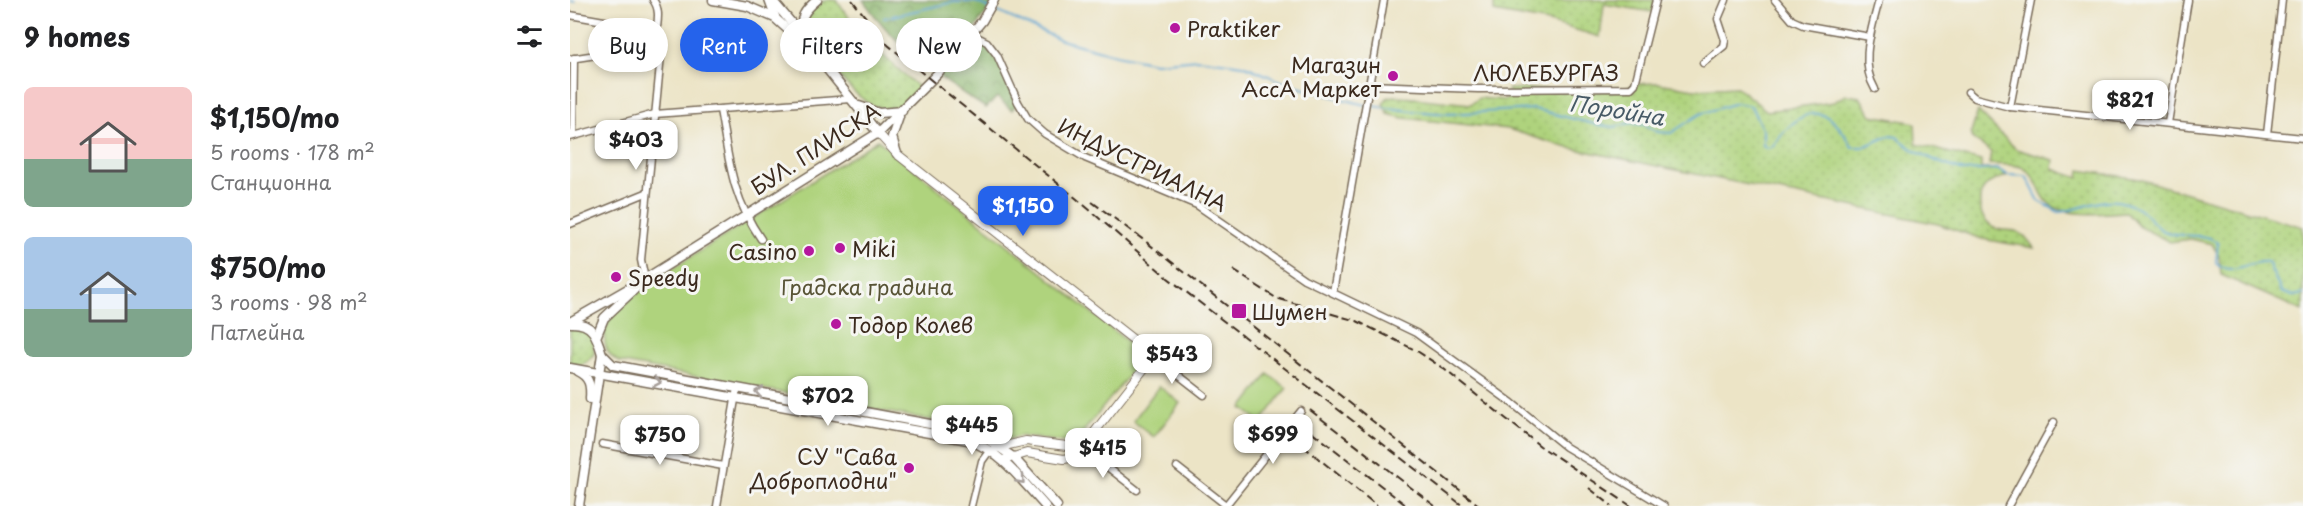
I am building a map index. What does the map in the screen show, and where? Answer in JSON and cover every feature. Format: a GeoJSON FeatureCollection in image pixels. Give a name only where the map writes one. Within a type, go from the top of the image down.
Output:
{"type":"FeatureCollection","features":[{"type":"Feature","properties":{"kind":"main road"},"geometry":{"type":"LineString","coordinates":[[713,0],[747,6],[780,23]]}},
{"type":"Feature","properties":{"kind":"main road"},"geometry":{"type":"LineString","coordinates":[[771,0],[776,19]]}},
{"type":"Feature","properties":{"kind":"main road"},"geometry":{"type":"LineString","coordinates":[[771,0],[786,18]]}},
{"type":"Feature","properties":{"kind":"main road"},"geometry":{"type":"LineString","coordinates":[[802,18],[805,10],[817,0]]}},
{"type":"Feature","properties":{"kind":"main road","name":"БУЛ. ПЛИСКА"},"geometry":{"type":"LineString","coordinates":[[982,21],[994,0]]}},
{"type":"Feature","properties":{"kind":"main road"},"geometry":{"type":"LineString","coordinates":[[830,72],[878,133]]}},
{"type":"Feature","properties":{"kind":"main road","name":"БУЛ. ПЛИСКА"},"geometry":{"type":"LineString","coordinates":[[570,323],[645,279],[878,133],[902,111],[937,72]]}},
{"type":"Feature","properties":{"kind":"main road"},"geometry":{"type":"LineString","coordinates":[[854,102],[879,113],[902,111]]}},
{"type":"Feature","properties":{"kind":"main road"},"geometry":{"type":"LineString","coordinates":[[897,153],[892,137],[894,125],[902,111]]}},
{"type":"Feature","properties":{"kind":"main road","name":"БУЛ. ПЛИСКА"},"geometry":{"type":"LineString","coordinates":[[597,335],[604,318],[645,279]]}},
{"type":"Feature","properties":{"kind":"main road"},"geometry":{"type":"LineString","coordinates":[[570,323],[584,324],[597,335],[601,350],[600,372],[588,441]]}},
{"type":"Feature","properties":{"kind":"main road"},"geometry":{"type":"LineString","coordinates":[[582,369],[597,358],[601,350]]}},
{"type":"Feature","properties":{"kind":"main road"},"geometry":{"type":"LineString","coordinates":[[601,350],[613,365],[968,440],[990,450],[1003,460],[1045,506]]}},
{"type":"Feature","properties":{"kind":"main road"},"geometry":{"type":"LineString","coordinates":[[570,368],[737,392],[972,431],[1001,447],[1013,457],[1057,506]]}},
{"type":"Feature","properties":{"kind":"main road"},"geometry":{"type":"LineString","coordinates":[[570,368],[587,377],[591,387],[582,506]]}},
{"type":"Feature","properties":{"kind":"street"},"geometry":{"type":"LineString","coordinates":[[1333,292],[1384,0]]}},
{"type":"Feature","properties":{"kind":"street","name":"ЛЮЛЕБУРГАЗ"},"geometry":{"type":"LineString","coordinates":[[1369,84],[1478,89],[1631,88],[1635,84],[1656,0]]}},
{"type":"Feature","properties":{"kind":"street"},"geometry":{"type":"LineString","coordinates":[[1703,63],[1724,46],[1725,40],[1718,19],[1726,0]]}},
{"type":"Feature","properties":{"kind":"street"},"geometry":{"type":"LineString","coordinates":[[1775,0],[1792,20],[1803,25],[1870,37]]}},
{"type":"Feature","properties":{"kind":"street"},"geometry":{"type":"LineString","coordinates":[[1875,89],[1868,73],[1870,37],[1879,0]]}},
{"type":"Feature","properties":{"kind":"street"},"geometry":{"type":"LineString","coordinates":[[2010,107],[2031,0]]}},
{"type":"Feature","properties":{"kind":"street"},"geometry":{"type":"LineString","coordinates":[[2168,123],[2188,0]]}},
{"type":"Feature","properties":{"kind":"street"},"geometry":{"type":"LineString","coordinates":[[2267,134],[2282,0]]}},
{"type":"Feature","properties":{"kind":"street"},"geometry":{"type":"LineString","coordinates":[[654,1],[659,11],[659,18]]}},
{"type":"Feature","properties":{"kind":"street"},"geometry":{"type":"LineString","coordinates":[[570,15],[588,18]]}},
{"type":"Feature","properties":{"kind":"street","name":"ИНДУСТРИАЛНА"},"geometry":{"type":"LineString","coordinates":[[982,40],[987,42],[997,55],[1028,119],[1045,134],[1085,159],[1197,205],[1290,271],[1426,339],[1512,403],[1566,447],[1664,506]]}},
{"type":"Feature","properties":{"kind":"street"},"geometry":{"type":"LineString","coordinates":[[588,56],[572,58],[571,137],[655,114],[854,102]]}},
{"type":"Feature","properties":{"kind":"street"},"geometry":{"type":"LineString","coordinates":[[645,279],[641,260],[659,72]]}},
{"type":"Feature","properties":{"kind":"street"},"geometry":{"type":"LineString","coordinates":[[1968,92],[1976,98],[2010,107],[2303,138]]}},
{"type":"Feature","properties":{"kind":"street"},"geometry":{"type":"LineString","coordinates":[[720,110],[732,177],[745,215],[761,239]]}},
{"type":"Feature","properties":{"kind":"street"},"geometry":{"type":"LineString","coordinates":[[878,133],[897,153],[1204,395]]}},
{"type":"Feature","properties":{"kind":"street"},"geometry":{"type":"LineString","coordinates":[[570,224],[646,193]]}},
{"type":"Feature","properties":{"kind":"street"},"geometry":{"type":"LineString","coordinates":[[1003,460],[1027,453],[1071,459],[1083,448],[1154,356]]}},
{"type":"Feature","properties":{"kind":"street"},"geometry":{"type":"LineString","coordinates":[[717,506],[737,392]]}},
{"type":"Feature","properties":{"kind":"street"},"geometry":{"type":"LineString","coordinates":[[1177,467],[1226,505],[1301,411]]}},
{"type":"Feature","properties":{"kind":"street"},"geometry":{"type":"LineString","coordinates":[[2008,506],[2054,422]]}},
{"type":"Feature","properties":{"kind":"street"},"geometry":{"type":"LineString","coordinates":[[971,506],[982,461],[990,450],[1026,441],[1083,448],[1137,490]]}},
{"type":"Feature","properties":{"kind":"street"},"geometry":{"type":"LineString","coordinates":[[602,444],[723,466]]}},
{"type":"Feature","properties":{"kind":"green space"},"geometry":{"type":"Polygon","coordinates":[[[826,0],[836,0],[850,18],[806,18],[811,8],[826,0]]]}},
{"type":"Feature","properties":{"kind":"green space"},"geometry":{"type":"Polygon","coordinates":[[[863,0],[995,0],[982,18],[896,18],[896,39],[884,26],[884,18],[876,17],[863,0]]]}},
{"type":"Feature","properties":{"kind":"green space"},"geometry":{"type":"Polygon","coordinates":[[[1494,0],[1656,0],[1652,12],[1604,4],[1600,37],[1549,22],[1494,12],[1494,0]]]}},
{"type":"Feature","properties":{"kind":"green space"},"geometry":{"type":"Polygon","coordinates":[[[982,41],[1000,63],[1018,102],[1012,110],[997,97],[986,108],[935,73],[982,72],[982,41]]]}},
{"type":"Feature","properties":{"kind":"green space"},"geometry":{"type":"Polygon","coordinates":[[[884,56],[896,67],[896,72],[901,72],[918,87],[902,106],[885,109],[870,104],[856,94],[836,72],[884,72],[884,56]]]}},
{"type":"Feature","properties":{"kind":"green space"},"geometry":{"type":"Polygon","coordinates":[[[1658,83],[1694,89],[1737,87],[1767,111],[1834,102],[1845,95],[1860,97],[1871,115],[1915,123],[1916,144],[1981,161],[1981,169],[1997,169],[2008,175],[1991,182],[1983,190],[1980,201],[1981,212],[1991,226],[2022,234],[2034,248],[1982,239],[1938,224],[1565,147],[1508,129],[1403,118],[1388,114],[1383,104],[1387,98],[1394,96],[1471,104],[1479,98],[1505,100],[1511,96],[1508,89],[1625,89],[1635,84],[1658,83]]]}},
{"type":"Feature","properties":{"kind":"green space"},"geometry":{"type":"Polygon","coordinates":[[[1978,111],[2016,149],[2054,160],[2053,169],[2079,178],[2080,170],[2139,179],[2303,227],[2303,311],[2221,275],[2219,256],[2212,244],[2191,239],[2170,242],[2138,226],[2126,212],[2082,213],[2064,211],[2050,205],[2027,170],[2017,166],[1989,164],[1991,152],[1973,139],[1971,133],[1978,111]]]}},
{"type":"Feature","properties":{"kind":"green space","name":"Градска градина"},"geometry":{"type":"Polygon","coordinates":[[[878,140],[1134,347],[1137,353],[1133,370],[1079,437],[1070,443],[1020,436],[1002,441],[984,430],[619,362],[608,352],[605,344],[607,325],[616,312],[643,287],[878,140]]]}},
{"type":"Feature","properties":{"kind":"green space"},"geometry":{"type":"Polygon","coordinates":[[[580,326],[594,337],[594,354],[586,362],[577,365],[570,363],[570,328],[580,326]]]}},
{"type":"Feature","properties":{"kind":"green space"},"geometry":{"type":"Polygon","coordinates":[[[1268,374],[1287,388],[1261,422],[1242,408],[1268,374]]]}},
{"type":"Feature","properties":{"kind":"green space"},"geometry":{"type":"Polygon","coordinates":[[[1159,386],[1180,403],[1154,437],[1133,421],[1159,386]]]}},
{"type":"Feature","properties":{"kind":"waterway","name":"Поройна"},"geometry":{"type":"LineString","coordinates":[[570,1],[575,2]]}},
{"type":"Feature","properties":{"kind":"waterway","name":"Поройна"},"geometry":{"type":"LineString","coordinates":[[884,18],[954,2],[976,2],[1061,40],[1116,55],[1155,63],[1199,59],[1243,65],[1290,85],[1365,105],[1412,111],[1449,114],[1534,109],[1598,125],[1615,127],[1630,123],[1645,125],[1658,132],[1671,133],[1700,114],[1736,103],[1751,106],[1763,131],[1763,145],[1766,148],[1772,147],[1793,123],[1803,117],[1813,114],[1823,115],[1842,131],[1852,147],[1863,147],[1889,136],[1897,137],[1915,151],[1964,171],[1997,169],[2008,175],[2026,176],[2039,201],[2059,212],[2100,202],[2119,201],[2129,204],[2143,212],[2164,231],[2171,234],[2205,237],[2218,243],[2216,262],[2222,267],[2234,269],[2254,263],[2268,262],[2281,292],[2293,296],[2303,294]]}},
{"type":"Feature","properties":{"kind":"railway"},"geometry":{"type":"LineString","coordinates":[[852,0],[888,45],[1077,199],[1168,278],[1463,506]]}},
{"type":"Feature","properties":{"kind":"railway"},"geometry":{"type":"LineString","coordinates":[[1092,202],[1145,241],[1480,506]]}},
{"type":"Feature","properties":{"kind":"railway"},"geometry":{"type":"LineString","coordinates":[[1233,270],[1276,298],[1357,321],[1417,351],[1444,369],[1540,446],[1631,506]]}},
{"type":"Feature","properties":{"kind":"railway"},"geometry":{"type":"LineString","coordinates":[[1310,410],[1435,506]]}},
{"type":"Feature","properties":{"kind":"railway"},"geometry":{"type":"LineString","coordinates":[[1302,424],[1407,506]]}},
{"type":"Feature","properties":{"kind":"railway"},"geometry":{"type":"LineString","coordinates":[[1292,437],[1377,506]]}},
{"type":"Feature","properties":{"kind":"railway"},"geometry":{"type":"LineString","coordinates":[[1589,488],[1612,506]]}},
{"type":"Feature","properties":{"kind":"place","name":"Praktiker"},"geometry":{"type":"Point","coordinates":[1175,28]}},
{"type":"Feature","properties":{"kind":"place","name":"Магазин АссА Маркет"},"geometry":{"type":"Point","coordinates":[1393,76]}},
{"type":"Feature","properties":{"kind":"place","name":"Miki"},"geometry":{"type":"Point","coordinates":[840,248]}},
{"type":"Feature","properties":{"kind":"place","name":"Casino"},"geometry":{"type":"Point","coordinates":[809,251]}},
{"type":"Feature","properties":{"kind":"place","name":"Speedy"},"geometry":{"type":"Point","coordinates":[616,277]}},
{"type":"Feature","properties":{"kind":"place","name":"Шумен"},"geometry":{"type":"Point","coordinates":[1239,311]}},
{"type":"Feature","properties":{"kind":"place","name":"Тодор Колев"},"geometry":{"type":"Point","coordinates":[836,324]}},
{"type":"Feature","properties":{"kind":"place","name":"СУ \"Сава Доброплодни\""},"geometry":{"type":"Point","coordinates":[909,468]}}]}
